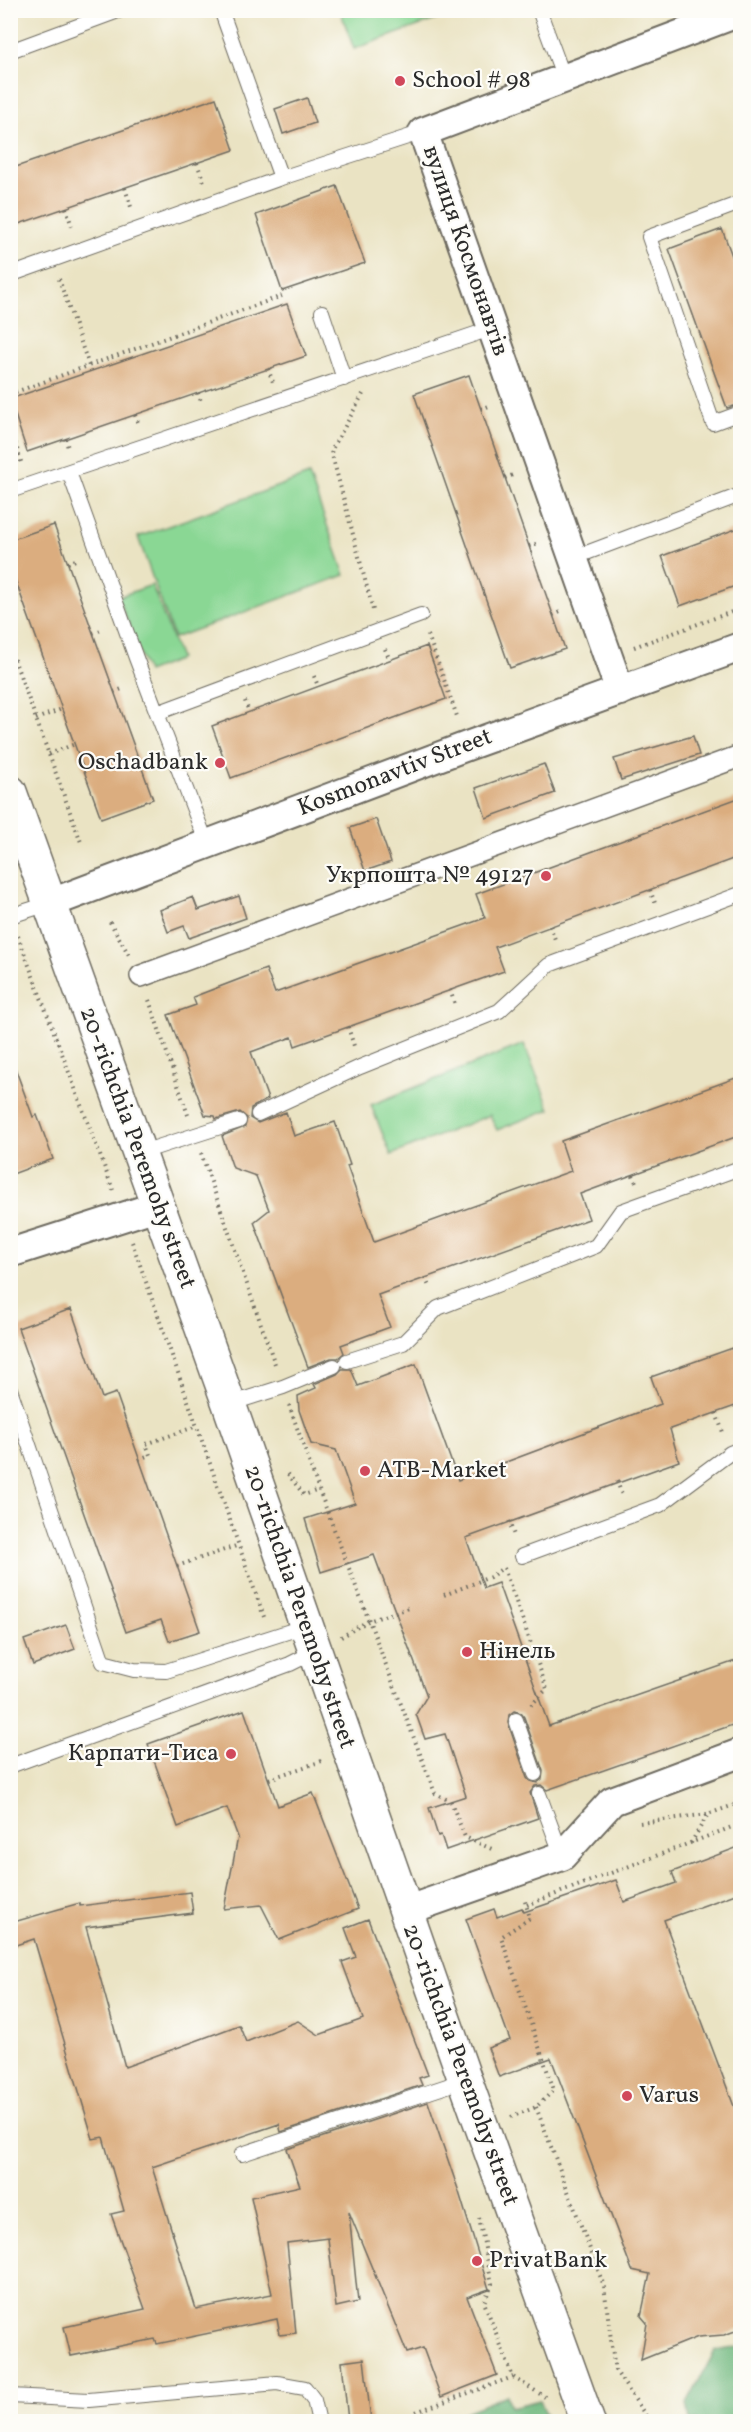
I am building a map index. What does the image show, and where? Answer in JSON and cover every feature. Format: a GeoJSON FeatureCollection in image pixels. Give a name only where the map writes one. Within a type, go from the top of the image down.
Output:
{"type":"FeatureCollection","features":[{"type":"Feature","properties":{"kind":"street","name":"вулиця Космонавтів"},"geometry":{"type":"LineString","coordinates":[[620,691],[423,132],[741,12]]}},
{"type":"Feature","properties":{"kind":"street","name":"Kosmonavtiv Street"},"geometry":{"type":"LineString","coordinates":[[51,903],[467,746],[620,691],[738,655]]}},
{"type":"Feature","properties":{"kind":"street"},"geometry":{"type":"LineString","coordinates":[[141,976],[741,756]]}},
{"type":"Feature","properties":{"kind":"street","name":"20-richchia Peremohy street"},"geometry":{"type":"LineString","coordinates":[[10,792],[229,1404],[405,1911],[586,2421]]}},
{"type":"Feature","properties":{"kind":"street"},"geometry":{"type":"LineString","coordinates":[[10,1253],[157,1206]]}},
{"type":"Feature","properties":{"kind":"street"},"geometry":{"type":"LineString","coordinates":[[405,1911],[562,1856],[612,1801],[741,1753]]}},
{"type":"Feature","properties":{"kind":"lane"},"geometry":{"type":"LineString","coordinates":[[10,51],[121,10]]}},
{"type":"Feature","properties":{"kind":"lane"},"geometry":{"type":"LineString","coordinates":[[221,10],[281,178]]}},
{"type":"Feature","properties":{"kind":"lane"},"geometry":{"type":"LineString","coordinates":[[539,10],[564,78]]}},
{"type":"Feature","properties":{"kind":"lane"},"geometry":{"type":"LineString","coordinates":[[10,275],[281,178],[423,132]]}},
{"type":"Feature","properties":{"kind":"lane"},"geometry":{"type":"LineString","coordinates":[[741,203],[649,237],[714,423],[741,413]]}},
{"type":"Feature","properties":{"kind":"lane"},"geometry":{"type":"LineString","coordinates":[[322,312],[344,379]]}},
{"type":"Feature","properties":{"kind":"lane"},"geometry":{"type":"LineString","coordinates":[[10,492],[493,328]]}},
{"type":"Feature","properties":{"kind":"lane"},"geometry":{"type":"LineString","coordinates":[[69,472],[207,844]]}},
{"type":"Feature","properties":{"kind":"lane"},"geometry":{"type":"LineString","coordinates":[[573,558],[741,495]]}},
{"type":"Feature","properties":{"kind":"lane"},"geometry":{"type":"LineString","coordinates":[[157,713],[421,615]]}},
{"type":"Feature","properties":{"kind":"lane"},"geometry":{"type":"LineString","coordinates":[[258,1114],[360,1067],[499,1011],[549,965],[741,894]]}},
{"type":"Feature","properties":{"kind":"lane"},"geometry":{"type":"LineString","coordinates":[[12,921],[51,903]]}},
{"type":"Feature","properties":{"kind":"lane"},"geometry":{"type":"LineString","coordinates":[[139,1153],[239,1121]]}},
{"type":"Feature","properties":{"kind":"lane"},"geometry":{"type":"LineString","coordinates":[[347,1361],[404,1343],[438,1308],[596,1246],[621,1210],[741,1168]]}},
{"type":"Feature","properties":{"kind":"lane"},"geometry":{"type":"LineString","coordinates":[[229,1404],[283,1387],[334,1366]]}},
{"type":"Feature","properties":{"kind":"lane"},"geometry":{"type":"LineString","coordinates":[[10,1389],[103,1662],[134,1670],[166,1671],[271,1638],[310,1639]]}},
{"type":"Feature","properties":{"kind":"lane"},"geometry":{"type":"LineString","coordinates":[[522,1556],[660,1505],[730,1452],[741,1449]]}},
{"type":"Feature","properties":{"kind":"lane"},"geometry":{"type":"LineString","coordinates":[[10,1766],[269,1672],[310,1639]]}},
{"type":"Feature","properties":{"kind":"lane"},"geometry":{"type":"LineString","coordinates":[[516,1720],[535,1774]]}},
{"type":"Feature","properties":{"kind":"lane"},"geometry":{"type":"LineString","coordinates":[[539,1794],[562,1856]]}},
{"type":"Feature","properties":{"kind":"lane"},"geometry":{"type":"LineString","coordinates":[[242,2154],[447,2086],[464,2077]]}},
{"type":"Feature","properties":{"kind":"lane"},"geometry":{"type":"LineString","coordinates":[[10,2396],[89,2400],[278,2383],[305,2388],[314,2400],[319,2421]]}},
{"type":"Feature","properties":{"kind":"path"},"geometry":{"type":"LineString","coordinates":[[53,261],[89,366]]}},
{"type":"Feature","properties":{"kind":"path"},"geometry":{"type":"LineString","coordinates":[[10,394],[282,296]]}},
{"type":"Feature","properties":{"kind":"path"},"geometry":{"type":"LineString","coordinates":[[378,368],[331,451],[379,630]]}},
{"type":"Feature","properties":{"kind":"path"},"geometry":{"type":"LineString","coordinates":[[10,426],[28,486]]}},
{"type":"Feature","properties":{"kind":"path"},"geometry":{"type":"LineString","coordinates":[[608,657],[741,609]]}},
{"type":"Feature","properties":{"kind":"path"},"geometry":{"type":"LineString","coordinates":[[421,615],[467,746]]}},
{"type":"Feature","properties":{"kind":"path"},"geometry":{"type":"LineString","coordinates":[[10,648],[81,842]]}},
{"type":"Feature","properties":{"kind":"path"},"geometry":{"type":"LineString","coordinates":[[36,718],[62,709]]}},
{"type":"Feature","properties":{"kind":"path"},"geometry":{"type":"LineString","coordinates":[[49,754],[75,744]]}},
{"type":"Feature","properties":{"kind":"path"},"geometry":{"type":"LineString","coordinates":[[12,921],[124,1217],[271,1638]]}},
{"type":"Feature","properties":{"kind":"path"},"geometry":{"type":"LineString","coordinates":[[110,922],[141,976],[319,1490],[435,1793],[451,1802],[465,1837],[493,1849],[516,1873],[530,1917],[501,1937],[554,2090],[536,2107],[510,2117]]}},
{"type":"Feature","properties":{"kind":"path"},"geometry":{"type":"LineString","coordinates":[[736,1137],[741,1149]]}},
{"type":"Feature","properties":{"kind":"path"},"geometry":{"type":"LineString","coordinates":[[139,1459],[150,1455],[146,1444],[197,1426]]}},
{"type":"Feature","properties":{"kind":"path"},"geometry":{"type":"LineString","coordinates":[[304,1495],[319,1490]]}},
{"type":"Feature","properties":{"kind":"path"},"geometry":{"type":"LineString","coordinates":[[177,1566],[239,1545]]}},
{"type":"Feature","properties":{"kind":"path"},"geometry":{"type":"LineString","coordinates":[[444,1595],[490,1577],[522,1556]]}},
{"type":"Feature","properties":{"kind":"path"},"geometry":{"type":"LineString","coordinates":[[504,1568],[547,1689],[516,1720]]}},
{"type":"Feature","properties":{"kind":"path"},"geometry":{"type":"LineString","coordinates":[[310,1639],[409,1608]]}},
{"type":"Feature","properties":{"kind":"path"},"geometry":{"type":"LineString","coordinates":[[269,1779],[326,1759]]}},
{"type":"Feature","properties":{"kind":"path"},"geometry":{"type":"LineString","coordinates":[[585,1830],[708,1814],[741,1803]]}},
{"type":"Feature","properties":{"kind":"path"},"geometry":{"type":"LineString","coordinates":[[690,1844],[708,1814]]}},
{"type":"Feature","properties":{"kind":"path"},"geometry":{"type":"LineString","coordinates":[[526,1905],[741,1824]]}},
{"type":"Feature","properties":{"kind":"path"},"geometry":{"type":"LineString","coordinates":[[536,2107],[604,2286],[615,2370],[650,2421]]}},
{"type":"Feature","properties":{"kind":"path"},"geometry":{"type":"LineString","coordinates":[[479,2215],[492,2284],[484,2302],[513,2377],[544,2395],[547,2404]]}},
{"type":"Feature","properties":{"kind":"path"},"geometry":{"type":"LineString","coordinates":[[416,2412],[513,2377]]}},
{"type":"Feature","properties":{"kind":"green space"},"geometry":{"type":"Polygon","coordinates":[[[340,10],[460,10],[460,11],[354,49],[340,10]]]}},
{"type":"Feature","properties":{"kind":"green space"},"geometry":{"type":"Polygon","coordinates":[[[309,475],[345,575],[174,638],[138,537],[309,475]]]}},
{"type":"Feature","properties":{"kind":"green space"},"geometry":{"type":"Polygon","coordinates":[[[152,585],[180,659],[147,672],[118,597],[152,585]]]}},
{"type":"Feature","properties":{"kind":"green space"},"geometry":{"type":"Polygon","coordinates":[[[524,1044],[550,1109],[497,1130],[490,1115],[391,1155],[371,1105],[524,1044]]]}},
{"type":"Feature","properties":{"kind":"green space"},"geometry":{"type":"Polygon","coordinates":[[[740,2347],[740,2421],[690,2421],[687,2403],[715,2351],[740,2347]]]}},
{"type":"Feature","properties":{"kind":"green space"},"geometry":{"type":"Polygon","coordinates":[[[507,2395],[511,2407],[540,2400],[549,2421],[460,2421],[456,2416],[507,2395]]]}},
{"type":"Feature","properties":{"kind":"building"},"geometry":{"type":"Polygon","coordinates":[[[216,98],[234,150],[10,227],[10,169],[216,98]]]}},
{"type":"Feature","properties":{"kind":"building"},"geometry":{"type":"Polygon","coordinates":[[[307,98],[315,123],[283,134],[275,109],[307,98]]]}},
{"type":"Feature","properties":{"kind":"building"},"geometry":{"type":"Polygon","coordinates":[[[337,186],[365,263],[282,291],[256,215],[337,186]]]}},
{"type":"Feature","properties":{"kind":"building"},"geometry":{"type":"Polygon","coordinates":[[[722,229],[741,280],[741,404],[727,408],[669,249],[722,229]]]}},
{"type":"Feature","properties":{"kind":"building"},"geometry":{"type":"Polygon","coordinates":[[[287,304],[306,356],[27,452],[10,399],[287,304]]]}},
{"type":"Feature","properties":{"kind":"building"},"geometry":{"type":"Polygon","coordinates":[[[469,375],[565,649],[510,668],[414,394],[469,375]]]}},
{"type":"Feature","properties":{"kind":"building"},"geometry":{"type":"Polygon","coordinates":[[[54,525],[153,799],[101,818],[10,565],[10,540],[54,525]]]}},
{"type":"Feature","properties":{"kind":"building"},"geometry":{"type":"Polygon","coordinates":[[[741,527],[741,584],[680,606],[662,556],[741,527]]]}},
{"type":"Feature","properties":{"kind":"building"},"geometry":{"type":"Polygon","coordinates":[[[427,646],[446,699],[231,778],[212,726],[427,646]]]}},
{"type":"Feature","properties":{"kind":"building"},"geometry":{"type":"Polygon","coordinates":[[[693,736],[699,755],[621,780],[614,759],[693,736]]]}},
{"type":"Feature","properties":{"kind":"building"},"geometry":{"type":"Polygon","coordinates":[[[544,764],[555,793],[486,818],[476,788],[544,764]]]}},
{"type":"Feature","properties":{"kind":"building"},"geometry":{"type":"Polygon","coordinates":[[[741,797],[741,856],[495,947],[504,971],[295,1046],[292,1037],[251,1052],[268,1099],[251,1108],[250,1118],[258,1123],[286,1112],[294,1136],[335,1122],[350,1165],[347,1166],[374,1242],[571,1171],[561,1141],[741,1076],[741,1135],[580,1194],[589,1219],[378,1295],[390,1327],[341,1345],[344,1353],[338,1358],[331,1358],[308,1367],[254,1222],[269,1210],[256,1176],[233,1168],[222,1136],[245,1127],[247,1118],[240,1112],[216,1119],[215,1116],[205,1115],[168,1015],[196,1005],[193,997],[266,969],[275,993],[485,918],[476,894],[741,797]]]}},
{"type":"Feature","properties":{"kind":"building"},"geometry":{"type":"Polygon","coordinates":[[[376,819],[391,862],[365,871],[350,828],[376,819]]]}},
{"type":"Feature","properties":{"kind":"building"},"geometry":{"type":"Polygon","coordinates":[[[239,896],[246,918],[189,938],[184,926],[168,932],[160,910],[193,897],[198,910],[239,896]]]}},
{"type":"Feature","properties":{"kind":"building"},"geometry":{"type":"Polygon","coordinates":[[[10,1065],[14,1065],[33,1117],[37,1115],[53,1159],[10,1175],[10,1065]]]}},
{"type":"Feature","properties":{"kind":"building"},"geometry":{"type":"Polygon","coordinates":[[[71,1309],[102,1398],[116,1393],[200,1631],[169,1641],[161,1620],[126,1632],[18,1328],[71,1309]]]}},
{"type":"Feature","properties":{"kind":"building"},"geometry":{"type":"Polygon","coordinates":[[[741,1345],[741,1404],[670,1429],[679,1461],[466,1538],[484,1588],[498,1583],[549,1726],[741,1659],[741,1722],[547,1790],[541,1785],[535,1786],[530,1793],[538,1818],[446,1850],[441,1835],[438,1836],[429,1808],[466,1796],[445,1734],[425,1739],[416,1714],[427,1696],[374,1555],[321,1572],[305,1519],[355,1503],[336,1450],[311,1444],[299,1410],[298,1396],[316,1388],[314,1384],[337,1374],[342,1369],[351,1369],[358,1386],[416,1364],[458,1480],[661,1404],[651,1377],[741,1345]],[[514,1711],[509,1715],[508,1723],[527,1778],[537,1783],[542,1779],[543,1771],[521,1713],[514,1711]]]}},
{"type":"Feature","properties":{"kind":"building"},"geometry":{"type":"Polygon","coordinates":[[[66,1625],[75,1649],[33,1665],[24,1640],[66,1625]]]}},
{"type":"Feature","properties":{"kind":"building"},"geometry":{"type":"Polygon","coordinates":[[[244,1710],[278,1806],[313,1793],[358,1909],[279,1940],[261,1905],[224,1909],[238,1837],[227,1808],[178,1827],[148,1744],[244,1710]]]}},
{"type":"Feature","properties":{"kind":"building"},"geometry":{"type":"Polygon","coordinates":[[[741,1846],[741,1892],[664,1920],[741,2125],[741,2329],[724,2335],[698,2337],[641,2360],[647,2323],[641,2316],[650,2274],[632,2270],[551,2058],[499,2077],[488,2048],[510,2040],[466,1919],[494,1909],[497,1917],[522,1908],[524,1912],[616,1880],[624,1902],[676,1883],[672,1872],[741,1846]]]}},
{"type":"Feature","properties":{"kind":"building"},"geometry":{"type":"Polygon","coordinates":[[[190,1892],[193,1913],[86,1927],[125,2067],[239,2025],[246,2042],[298,2021],[319,2035],[363,2019],[342,1962],[356,1957],[345,1928],[368,1919],[428,2075],[419,2078],[422,2085],[281,2132],[279,2124],[152,2167],[196,2309],[272,2294],[251,2197],[300,2186],[287,2149],[428,2102],[489,2289],[467,2297],[497,2375],[441,2397],[423,2348],[407,2353],[349,2212],[358,2302],[336,2307],[328,2238],[287,2243],[296,2333],[280,2335],[277,2319],[157,2344],[155,2339],[71,2356],[64,2327],[145,2309],[111,2214],[124,2211],[103,2137],[93,2139],[34,1939],[10,1947],[10,1923],[80,1903],[80,1906],[190,1892]]]}},
{"type":"Feature","properties":{"kind":"building"},"geometry":{"type":"Polygon","coordinates":[[[364,2359],[371,2421],[348,2421],[342,2362],[364,2359]]]}},
{"type":"Feature","properties":{"kind":"place","name":"School # 98"},"geometry":{"type":"Point","coordinates":[400,81]}},
{"type":"Feature","properties":{"kind":"place","name":"Oschadbank"},"geometry":{"type":"Point","coordinates":[220,763]}},
{"type":"Feature","properties":{"kind":"place","name":"Укрпошта № 49127"},"geometry":{"type":"Point","coordinates":[546,876]}},
{"type":"Feature","properties":{"kind":"place","name":"ATB-Market"},"geometry":{"type":"Point","coordinates":[365,1471]}},
{"type":"Feature","properties":{"kind":"place","name":"Нінель"},"geometry":{"type":"Point","coordinates":[467,1652]}},
{"type":"Feature","properties":{"kind":"place","name":"Карпати-Тиса"},"geometry":{"type":"Point","coordinates":[231,1754]}},
{"type":"Feature","properties":{"kind":"place","name":"Varus"},"geometry":{"type":"Point","coordinates":[627,2096]}},
{"type":"Feature","properties":{"kind":"place","name":"PrivatBank"},"geometry":{"type":"Point","coordinates":[477,2261]}}]}
